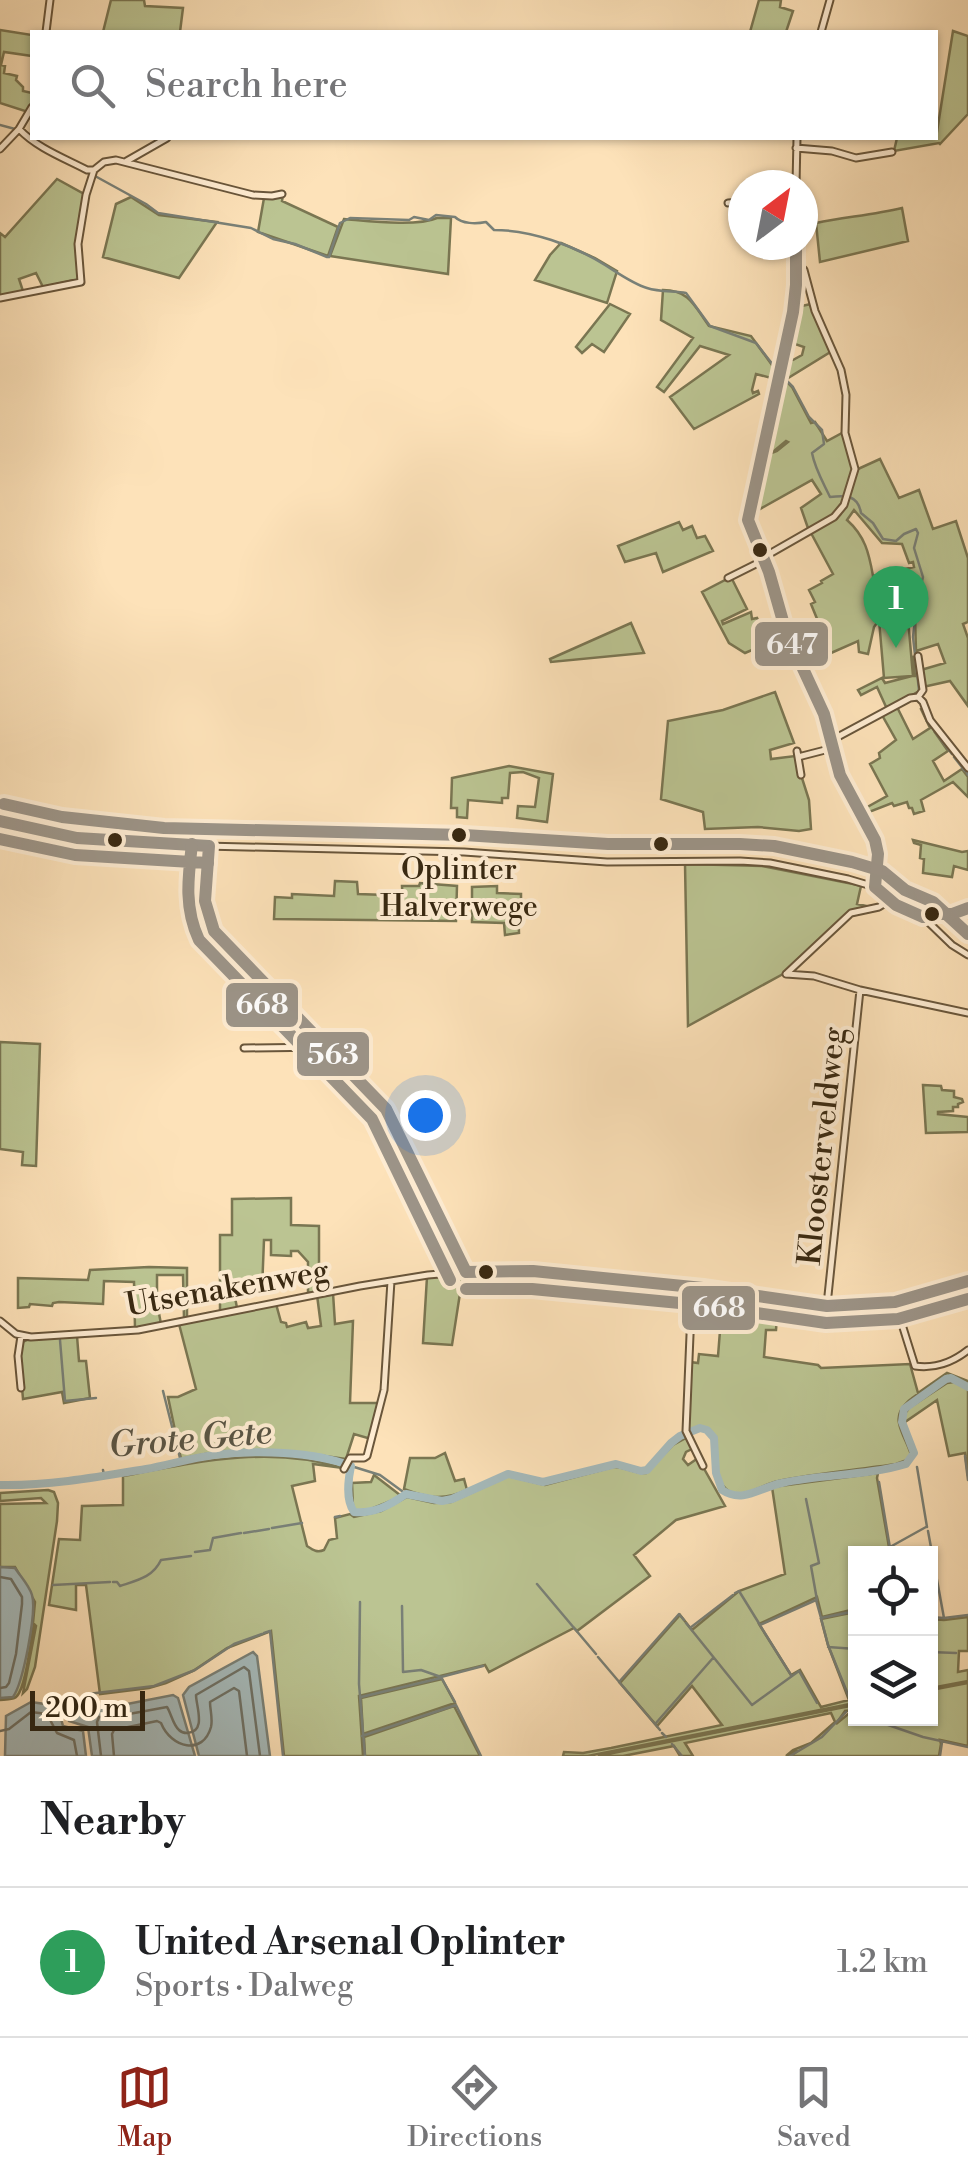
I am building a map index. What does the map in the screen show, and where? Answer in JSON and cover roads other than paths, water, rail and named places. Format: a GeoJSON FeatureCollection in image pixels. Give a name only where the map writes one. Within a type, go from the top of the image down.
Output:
{"type":"FeatureCollection","features":[{"type":"Feature","properties":{"kind":"street"},"geometry":{"type":"LineString","coordinates":[[46,30],[50,0]]}},
{"type":"Feature","properties":{"kind":"street"},"geometry":{"type":"LineString","coordinates":[[822,30],[830,0]]}},
{"type":"Feature","properties":{"kind":"street"},"geometry":{"type":"LineString","coordinates":[[0,149],[20,129],[30,111]]}},
{"type":"Feature","properties":{"kind":"street"},"geometry":{"type":"LineString","coordinates":[[20,129],[30,139]]}},
{"type":"Feature","properties":{"kind":"street"},"geometry":{"type":"LineString","coordinates":[[32,140],[94,170]]}},
{"type":"Feature","properties":{"kind":"street"},"geometry":{"type":"LineString","coordinates":[[125,162],[164,140]]}},
{"type":"Feature","properties":{"kind":"street"},"geometry":{"type":"LineString","coordinates":[[796,170],[797,140]]}},
{"type":"Feature","properties":{"kind":"street"},"geometry":{"type":"LineString","coordinates":[[796,148],[856,158],[892,152]]}},
{"type":"Feature","properties":{"kind":"street"},"geometry":{"type":"LineString","coordinates":[[0,298],[81,282],[78,244],[86,195],[94,170],[104,162],[116,160],[253,195],[282,194]]}},
{"type":"Feature","properties":{"kind":"street"},"geometry":{"type":"LineString","coordinates":[[796,260],[794,302],[748,515],[786,632],[824,714],[840,775],[877,846],[874,887]]}},
{"type":"Feature","properties":{"kind":"street"},"geometry":{"type":"LineString","coordinates":[[728,578],[834,517],[856,466],[845,433],[846,395],[841,370],[815,311],[804,270],[796,264]]}},
{"type":"Feature","properties":{"kind":"street"},"geometry":{"type":"LineString","coordinates":[[918,656],[922,690],[918,697]]}},
{"type":"Feature","properties":{"kind":"street"},"geometry":{"type":"LineString","coordinates":[[832,740],[918,697]]}},
{"type":"Feature","properties":{"kind":"street"},"geometry":{"type":"LineString","coordinates":[[918,697],[930,720],[968,768]]}},
{"type":"Feature","properties":{"kind":"street"},"geometry":{"type":"LineString","coordinates":[[802,774],[797,754],[833,748]]}},
{"type":"Feature","properties":{"kind":"street"},"geometry":{"type":"LineString","coordinates":[[0,820],[59,834],[163,845],[439,852],[607,862],[756,862],[874,887],[923,917],[968,955]]}},
{"type":"Feature","properties":{"kind":"street"},"geometry":{"type":"LineString","coordinates":[[209,846],[204,900],[214,931],[386,1108],[466,1272]]}},
{"type":"Feature","properties":{"kind":"street"},"geometry":{"type":"LineString","coordinates":[[890,900],[880,907],[851,913],[786,974],[814,976],[968,1013]]}},
{"type":"Feature","properties":{"kind":"street"},"geometry":{"type":"LineString","coordinates":[[923,917],[968,908]]}},
{"type":"Feature","properties":{"kind":"street","name":"Kloosterveldweg"},"geometry":{"type":"LineString","coordinates":[[827,1306],[860,990]]}},
{"type":"Feature","properties":{"kind":"street"},"geometry":{"type":"LineString","coordinates":[[244,1048],[328,1047]]}},
{"type":"Feature","properties":{"kind":"street","name":"Utsenakenweg"},"geometry":{"type":"LineString","coordinates":[[22,1336],[138,1330],[392,1281],[466,1272],[511,1270],[692,1287],[827,1306],[895,1302],[968,1281]]}},
{"type":"Feature","properties":{"kind":"street"},"geometry":{"type":"LineString","coordinates":[[344,1470],[351,1458],[367,1456],[383,1397],[392,1281]]}},
{"type":"Feature","properties":{"kind":"street"},"geometry":{"type":"LineString","coordinates":[[692,1287],[686,1434],[703,1466]]}},
{"type":"Feature","properties":{"kind":"street"},"geometry":{"type":"LineString","coordinates":[[895,1302],[915,1366],[946,1363],[968,1350]]}},
{"type":"Feature","properties":{"kind":"street"},"geometry":{"type":"LineString","coordinates":[[0,1321],[22,1336],[18,1356],[21,1388]]}},
{"type":"Feature","properties":{"kind":"water"},"geometry":{"type":"Polygon","coordinates":[[[0,1567],[15,1568],[31,1591],[33,1616],[17,1689],[13,1697],[0,1698],[0,1567]]]}},
{"type":"Feature","properties":{"kind":"water"},"geometry":{"type":"Polygon","coordinates":[[[253,1652],[257,1656],[270,1756],[199,1756],[183,1695],[189,1687],[253,1652]]]}},
{"type":"Feature","properties":{"kind":"water"},"geometry":{"type":"Polygon","coordinates":[[[173,1695],[178,1698],[195,1756],[92,1756],[88,1727],[69,1721],[66,1706],[117,1706],[173,1695]]]}},
{"type":"Feature","properties":{"kind":"water"},"geometry":{"type":"Polygon","coordinates":[[[31,1702],[52,1705],[63,1726],[83,1731],[86,1756],[5,1756],[6,1716],[31,1702]]]}},
{"type":"Feature","properties":{"kind":"waterway"},"geometry":{"type":"LineString","coordinates":[[0,125],[15,129]]}},
{"type":"Feature","properties":{"kind":"waterway"},"geometry":{"type":"LineString","coordinates":[[95,176],[158,213],[251,228],[327,257],[340,223],[350,218],[429,220],[436,215],[469,223],[486,222],[494,230],[537,236],[579,251],[642,286],[686,293],[710,326],[756,343],[777,370]]}},
{"type":"Feature","properties":{"kind":"waterway"},"geometry":{"type":"LineString","coordinates":[[782,376],[822,430],[824,444],[812,453],[830,497],[854,500],[883,539],[896,541],[916,529],[918,533],[914,548],[923,577],[913,637],[919,690]]}},
{"type":"Feature","properties":{"kind":"waterway"},"geometry":{"type":"LineString","coordinates":[[920,701],[927,721],[952,754]]}},
{"type":"Feature","properties":{"kind":"waterway"},"geometry":{"type":"LineString","coordinates":[[954,757],[965,771]]}},
{"type":"Feature","properties":{"kind":"waterway"},"geometry":{"type":"LineString","coordinates":[[60,1340],[65,1401],[96,1398]]}},
{"type":"Feature","properties":{"kind":"waterway","name":"Grote Gete"},"geometry":{"type":"LineString","coordinates":[[0,1485],[91,1478],[214,1455],[284,1453],[351,1466],[350,1502],[354,1512],[368,1512],[406,1494],[442,1501],[452,1499],[508,1474],[543,1482],[616,1464],[647,1470],[671,1443],[700,1428],[714,1438],[716,1473],[722,1490],[745,1495],[782,1483],[906,1464],[914,1453],[902,1422],[904,1409],[946,1379],[968,1387]]}},
{"type":"Feature","properties":{"kind":"waterway"},"geometry":{"type":"LineString","coordinates":[[163,1391],[181,1462]]}},
{"type":"Feature","properties":{"kind":"waterway"},"geometry":{"type":"LineString","coordinates":[[965,1456],[968,1480]]}},
{"type":"Feature","properties":{"kind":"waterway"},"geometry":{"type":"LineString","coordinates":[[351,1466],[380,1475],[406,1494]]}},
{"type":"Feature","properties":{"kind":"waterway"},"geometry":{"type":"LineString","coordinates":[[917,1467],[927,1527]]}},
{"type":"Feature","properties":{"kind":"waterway","name":"Grote Gete"},"geometry":{"type":"LineString","coordinates":[[103,1470],[104,1475]]}},
{"type":"Feature","properties":{"kind":"waterway"},"geometry":{"type":"LineString","coordinates":[[879,1482],[890,1546]]}},
{"type":"Feature","properties":{"kind":"waterway"},"geometry":{"type":"LineString","coordinates":[[806,1499],[819,1563],[811,1566],[817,1600]]}},
{"type":"Feature","properties":{"kind":"waterway"},"geometry":{"type":"LineString","coordinates":[[335,1517],[340,1516]]}},
{"type":"Feature","properties":{"kind":"waterway"},"geometry":{"type":"LineString","coordinates":[[272,1528],[302,1523]]}},
{"type":"Feature","properties":{"kind":"waterway"},"geometry":{"type":"LineString","coordinates":[[892,1546],[926,1527]]}},
{"type":"Feature","properties":{"kind":"waterway"},"geometry":{"type":"LineString","coordinates":[[244,1533],[269,1529]]}},
{"type":"Feature","properties":{"kind":"waterway"},"geometry":{"type":"LineString","coordinates":[[928,1531],[944,1618]]}},
{"type":"Feature","properties":{"kind":"waterway"},"geometry":{"type":"LineString","coordinates":[[195,1552],[210,1550],[213,1538],[241,1533]]}},
{"type":"Feature","properties":{"kind":"waterway"},"geometry":{"type":"LineString","coordinates":[[113,1582],[120,1586],[133,1582],[149,1574],[161,1560],[191,1556]]}},
{"type":"Feature","properties":{"kind":"waterway"},"geometry":{"type":"LineString","coordinates":[[53,1585],[110,1582]]}},
{"type":"Feature","properties":{"kind":"waterway"},"geometry":{"type":"LineString","coordinates":[[537,1584],[596,1654]]}},
{"type":"Feature","properties":{"kind":"waterway"},"geometry":{"type":"LineString","coordinates":[[735,1593],[739,1591],[760,1625],[816,1600],[821,1618],[848,1613]]}},
{"type":"Feature","properties":{"kind":"waterway"},"geometry":{"type":"LineString","coordinates":[[686,1623],[690,1628],[733,1595]]}},
{"type":"Feature","properties":{"kind":"waterway"},"geometry":{"type":"LineString","coordinates":[[360,1602],[359,1684],[365,1756]]}},
{"type":"Feature","properties":{"kind":"waterway"},"geometry":{"type":"LineString","coordinates":[[402,1606],[403,1672],[421,1670],[441,1677],[455,1702]]}},
{"type":"Feature","properties":{"kind":"waterway"},"geometry":{"type":"LineString","coordinates":[[619,1682],[679,1614],[684,1620]]}},
{"type":"Feature","properties":{"kind":"waterway"},"geometry":{"type":"LineString","coordinates":[[938,1618],[968,1615]]}},
{"type":"Feature","properties":{"kind":"waterway"},"geometry":{"type":"LineString","coordinates":[[821,1618],[848,1695]]}},
{"type":"Feature","properties":{"kind":"waterway"},"geometry":{"type":"LineString","coordinates":[[761,1627],[791,1675]]}},
{"type":"Feature","properties":{"kind":"waterway"},"geometry":{"type":"LineString","coordinates":[[690,1628],[752,1705],[799,1671],[817,1703]]}},
{"type":"Feature","properties":{"kind":"waterway"},"geometry":{"type":"LineString","coordinates":[[264,1633],[270,1631],[283,1756]]}},
{"type":"Feature","properties":{"kind":"waterway"},"geometry":{"type":"LineString","coordinates":[[88,1694],[154,1686],[195,1670],[234,1644],[262,1634]]}},
{"type":"Feature","properties":{"kind":"waterway"},"geometry":{"type":"LineString","coordinates":[[828,1647],[848,1648]]}},
{"type":"Feature","properties":{"kind":"waterway"},"geometry":{"type":"LineString","coordinates":[[938,1652],[956,1653]]}},
{"type":"Feature","properties":{"kind":"waterway"},"geometry":{"type":"LineString","coordinates":[[598,1657],[660,1730]]}},
{"type":"Feature","properties":{"kind":"waterway"},"geometry":{"type":"LineString","coordinates":[[656,1723],[713,1658]]}},
{"type":"Feature","properties":{"kind":"waterway"},"geometry":{"type":"LineString","coordinates":[[441,1677],[483,1666]]}},
{"type":"Feature","properties":{"kind":"waterway"},"geometry":{"type":"LineString","coordinates":[[361,1697],[441,1678]]}},
{"type":"Feature","properties":{"kind":"waterway"},"geometry":{"type":"LineString","coordinates":[[362,1736],[456,1705],[481,1756]]}},
{"type":"Feature","properties":{"kind":"waterway"},"geometry":{"type":"LineString","coordinates":[[790,1756],[822,1737],[846,1712]]}},
{"type":"Feature","properties":{"kind":"waterway"},"geometry":{"type":"LineString","coordinates":[[891,1726],[968,1747]]}},
{"type":"Feature","properties":{"kind":"waterway"},"geometry":{"type":"LineString","coordinates":[[662,1733],[666,1737]]}},
{"type":"Feature","properties":{"kind":"waterway"},"geometry":{"type":"LineString","coordinates":[[940,1756],[942,1742]]}},
{"type":"Feature","properties":{"kind":"waterway"},"geometry":{"type":"LineString","coordinates":[[672,1744],[682,1756]]}},
{"type":"Feature","properties":{"kind":"place","name":"United Arsenal Oplinter"},"geometry":{"type":"Point","coordinates":[896,648]}},
{"type":"Feature","properties":{"kind":"place","name":"Oplinter Halverwege"},"geometry":{"type":"Point","coordinates":[459,835]}}]}
